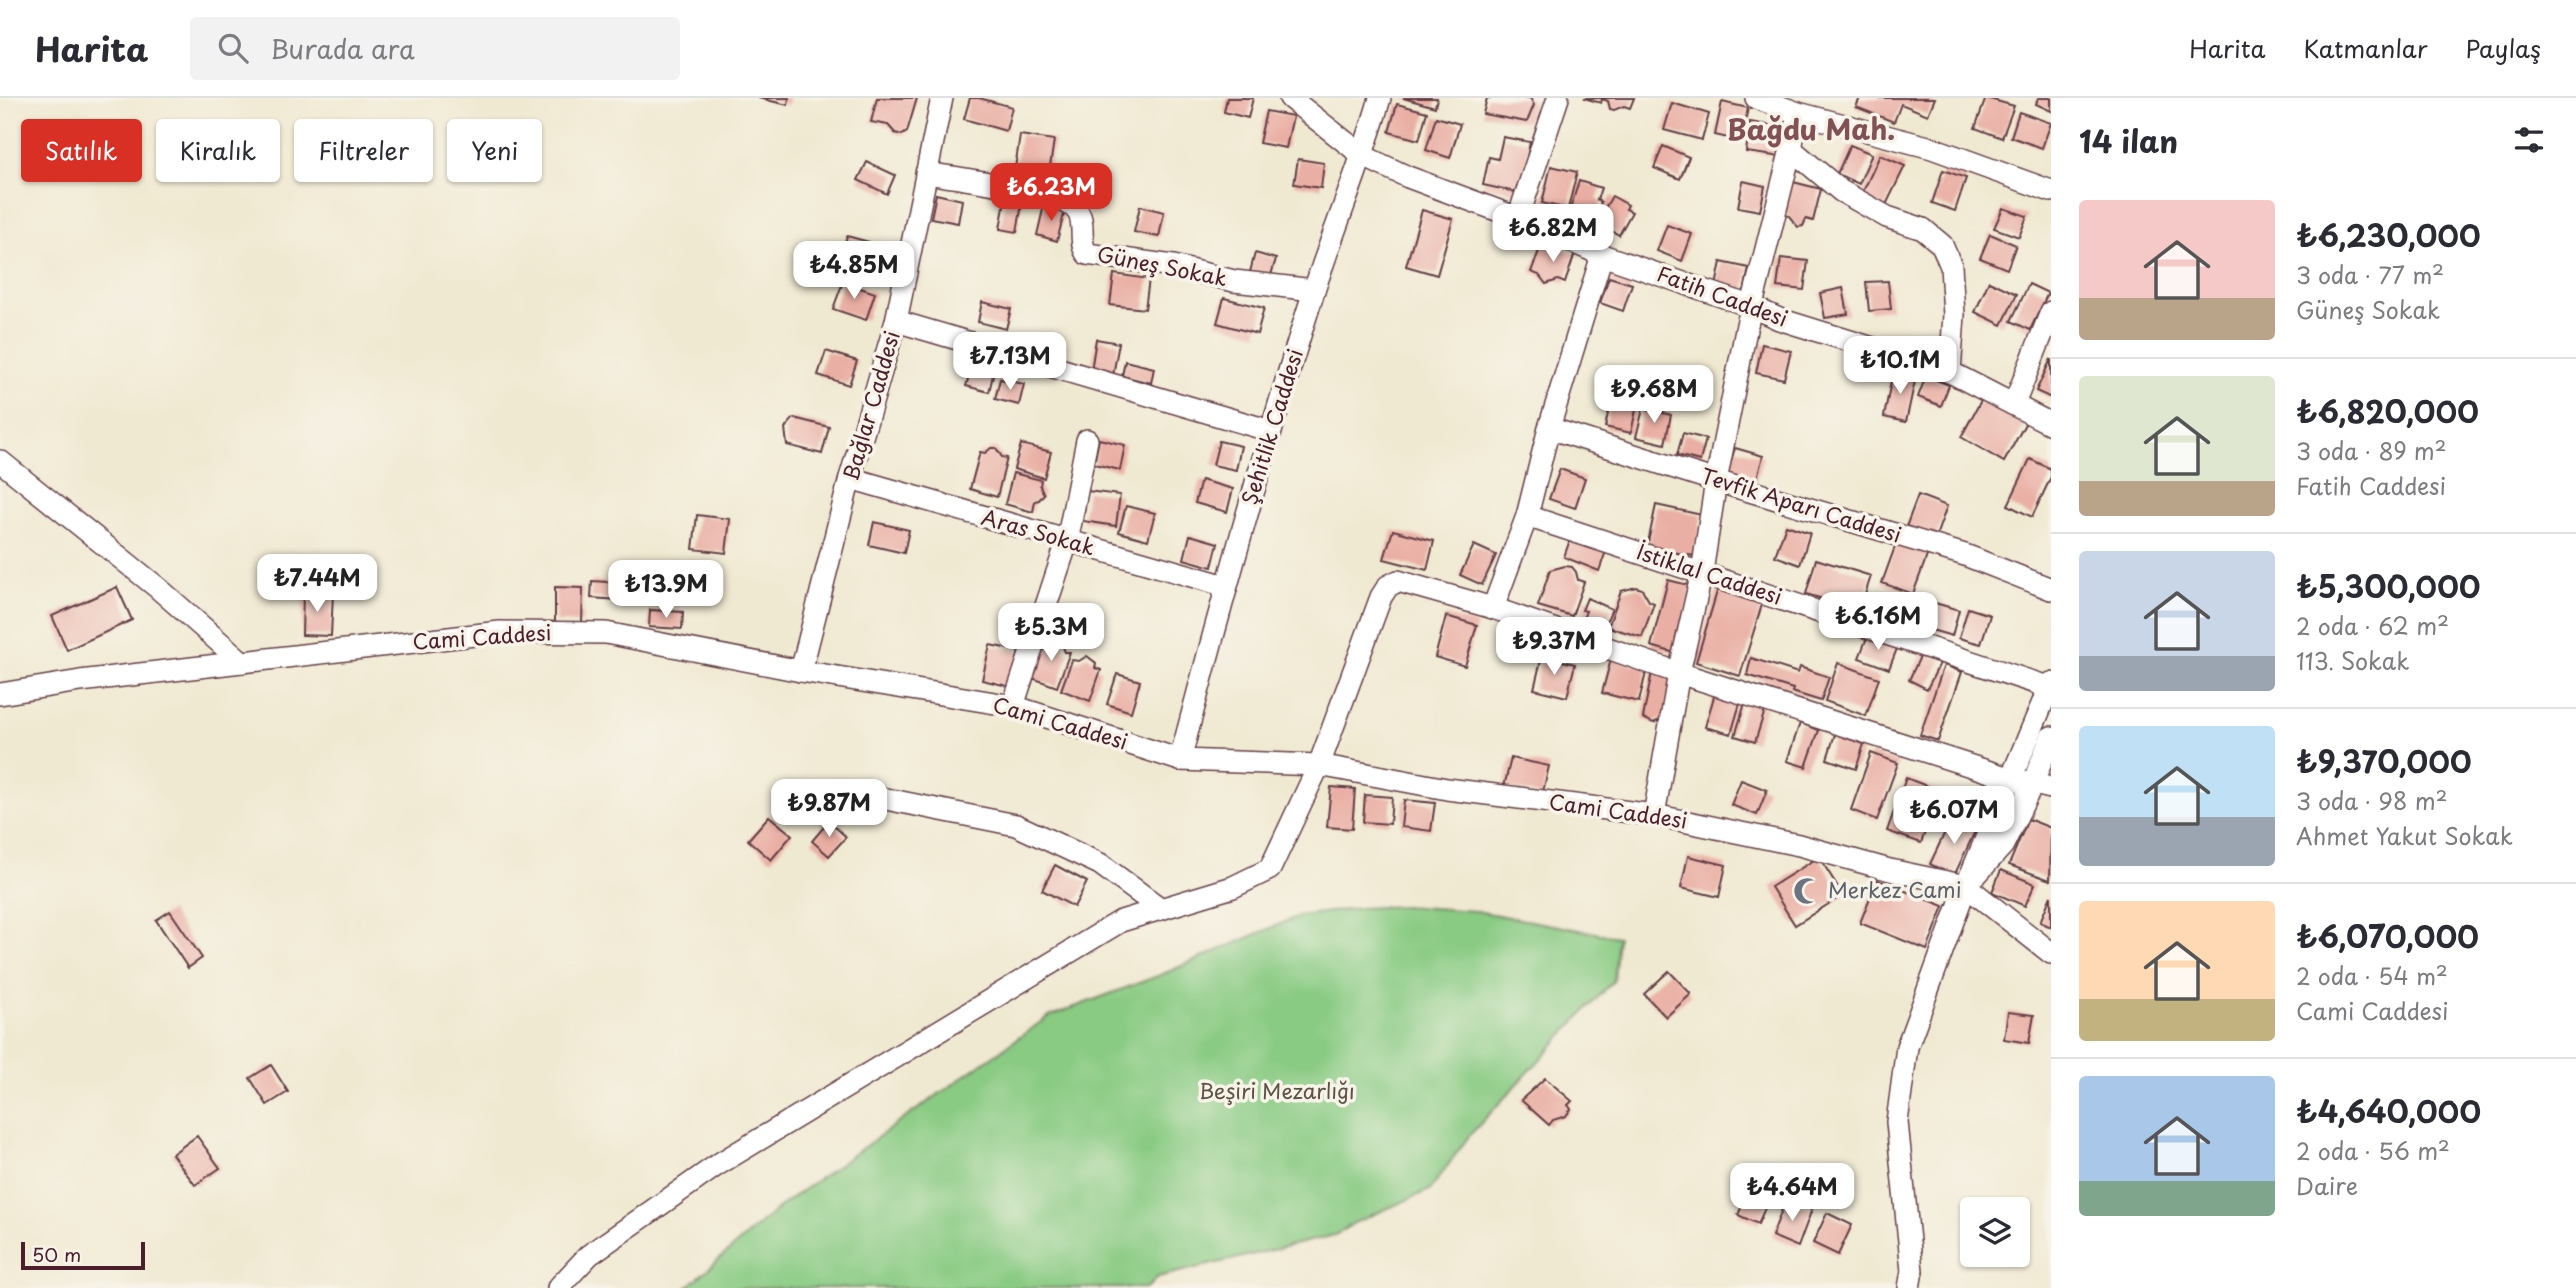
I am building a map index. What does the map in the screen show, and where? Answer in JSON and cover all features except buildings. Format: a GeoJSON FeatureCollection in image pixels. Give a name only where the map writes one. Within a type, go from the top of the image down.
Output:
{"type":"FeatureCollection","features":[{"type":"Feature","properties":{"kind":"street","name":"Bağlar Caddesi"},"geometry":{"type":"LineString","coordinates":[[801,671],[850,478],[897,321],[942,98]]}},
{"type":"Feature","properties":{"kind":"street","name":"Fatih Caddesi"},"geometry":{"type":"LineString","coordinates":[[1290,98],[1363,156],[1408,177],[1518,218],[1602,255],[1753,307],[1779,319],[1950,372],[2051,424]]}},
{"type":"Feature","properties":{"kind":"street","name":"Şehitlik Caddesi"},"geometry":{"type":"LineString","coordinates":[[1180,760],[1271,431],[1314,290],[1363,156],[1380,98]]}},
{"type":"Feature","properties":{"kind":"street"},"geometry":{"type":"LineString","coordinates":[[1518,218],[1558,98]]}},
{"type":"Feature","properties":{"kind":"street"},"geometry":{"type":"LineString","coordinates":[[1756,98],[1798,113],[1932,148],[2051,191]]}},
{"type":"Feature","properties":{"kind":"street"},"geometry":{"type":"LineString","coordinates":[[1654,815],[1679,673],[1702,572],[1716,481],[1798,113]]}},
{"type":"Feature","properties":{"kind":"street"},"geometry":{"type":"LineString","coordinates":[[1791,149],[1841,191],[1887,216],[1923,229],[1942,245],[1951,266],[1952,278],[1954,315],[1950,372]]}},
{"type":"Feature","properties":{"kind":"street","name":"Güneş Sokak"},"geometry":{"type":"LineString","coordinates":[[926,173],[1012,187],[1069,202],[1079,214],[1083,249],[1087,254],[1173,267],[1234,281],[1314,290]]}},
{"type":"Feature","properties":{"kind":"street"},"geometry":{"type":"LineString","coordinates":[[1493,608],[1527,516],[1549,428],[1602,255]]}},
{"type":"Feature","properties":{"kind":"street"},"geometry":{"type":"LineString","coordinates":[[2014,404],[2051,312]]}},
{"type":"Feature","properties":{"kind":"street"},"geometry":{"type":"LineString","coordinates":[[897,321],[1271,431]]}},
{"type":"Feature","properties":{"kind":"street","name":"Tevfik Aparı Caddesi"},"geometry":{"type":"LineString","coordinates":[[1549,428],[1965,555],[2051,589]]}},
{"type":"Feature","properties":{"kind":"street"},"geometry":{"type":"LineString","coordinates":[[1013,706],[1067,542],[1087,440]]}},
{"type":"Feature","properties":{"kind":"street"},"geometry":{"type":"LineString","coordinates":[[0,461],[158,588],[242,662]]}},
{"type":"Feature","properties":{"kind":"street","name":"Aras Sokak"},"geometry":{"type":"LineString","coordinates":[[850,478],[1226,586]]}},
{"type":"Feature","properties":{"kind":"street","name":"İstiklal Caddesi"},"geometry":{"type":"LineString","coordinates":[[1527,516],[2050,686]]}},
{"type":"Feature","properties":{"kind":"street"},"geometry":{"type":"LineString","coordinates":[[558,1288],[589,1255],[718,1165],[1121,921],[1233,887],[1270,869],[1319,765],[1381,597],[1388,586],[1398,581],[1493,608],[1679,673],[2012,779],[2042,786]]}},
{"type":"Feature","properties":{"kind":"street","name":"Cami Caddesi"},"geometry":{"type":"LineString","coordinates":[[0,694],[80,681],[500,632],[606,633],[801,671],[1013,706],[1180,760],[1319,765],[1447,789],[1654,815],[1799,845],[1890,870],[1966,886],[2051,953]]}},
{"type":"Feature","properties":{"kind":"street"},"geometry":{"type":"LineString","coordinates":[[1909,1288],[1911,1258],[1896,1122],[1908,1047],[1966,886],[2050,686]]}},
{"type":"Feature","properties":{"kind":"street"},"geometry":{"type":"LineString","coordinates":[[1966,886],[2003,845],[2042,786],[2051,737]]}},
{"type":"Feature","properties":{"kind":"street"},"geometry":{"type":"LineString","coordinates":[[810,807],[866,795],[1016,825],[1100,864],[1161,909]]}},
{"type":"Feature","properties":{"kind":"green space","name":"Beşiri Mezarlığı"},"geometry":{"type":"Polygon","coordinates":[[[1403,906],[1476,911],[1618,937],[1614,980],[1469,1136],[1430,1190],[1356,1222],[1335,1235],[1158,1277],[1147,1288],[686,1288],[782,1205],[1048,1017],[1163,974],[1299,916],[1360,908],[1403,906]]]}},
{"type":"Feature","properties":{"kind":"place","name":"Merkez Cami"},"geometry":{"type":"Point","coordinates":[1807,891]}},
{"type":"Feature","properties":{"kind":"district","name":"Bağdu Mah."},"geometry":{"type":"Point","coordinates":[1811,130]}}]}
